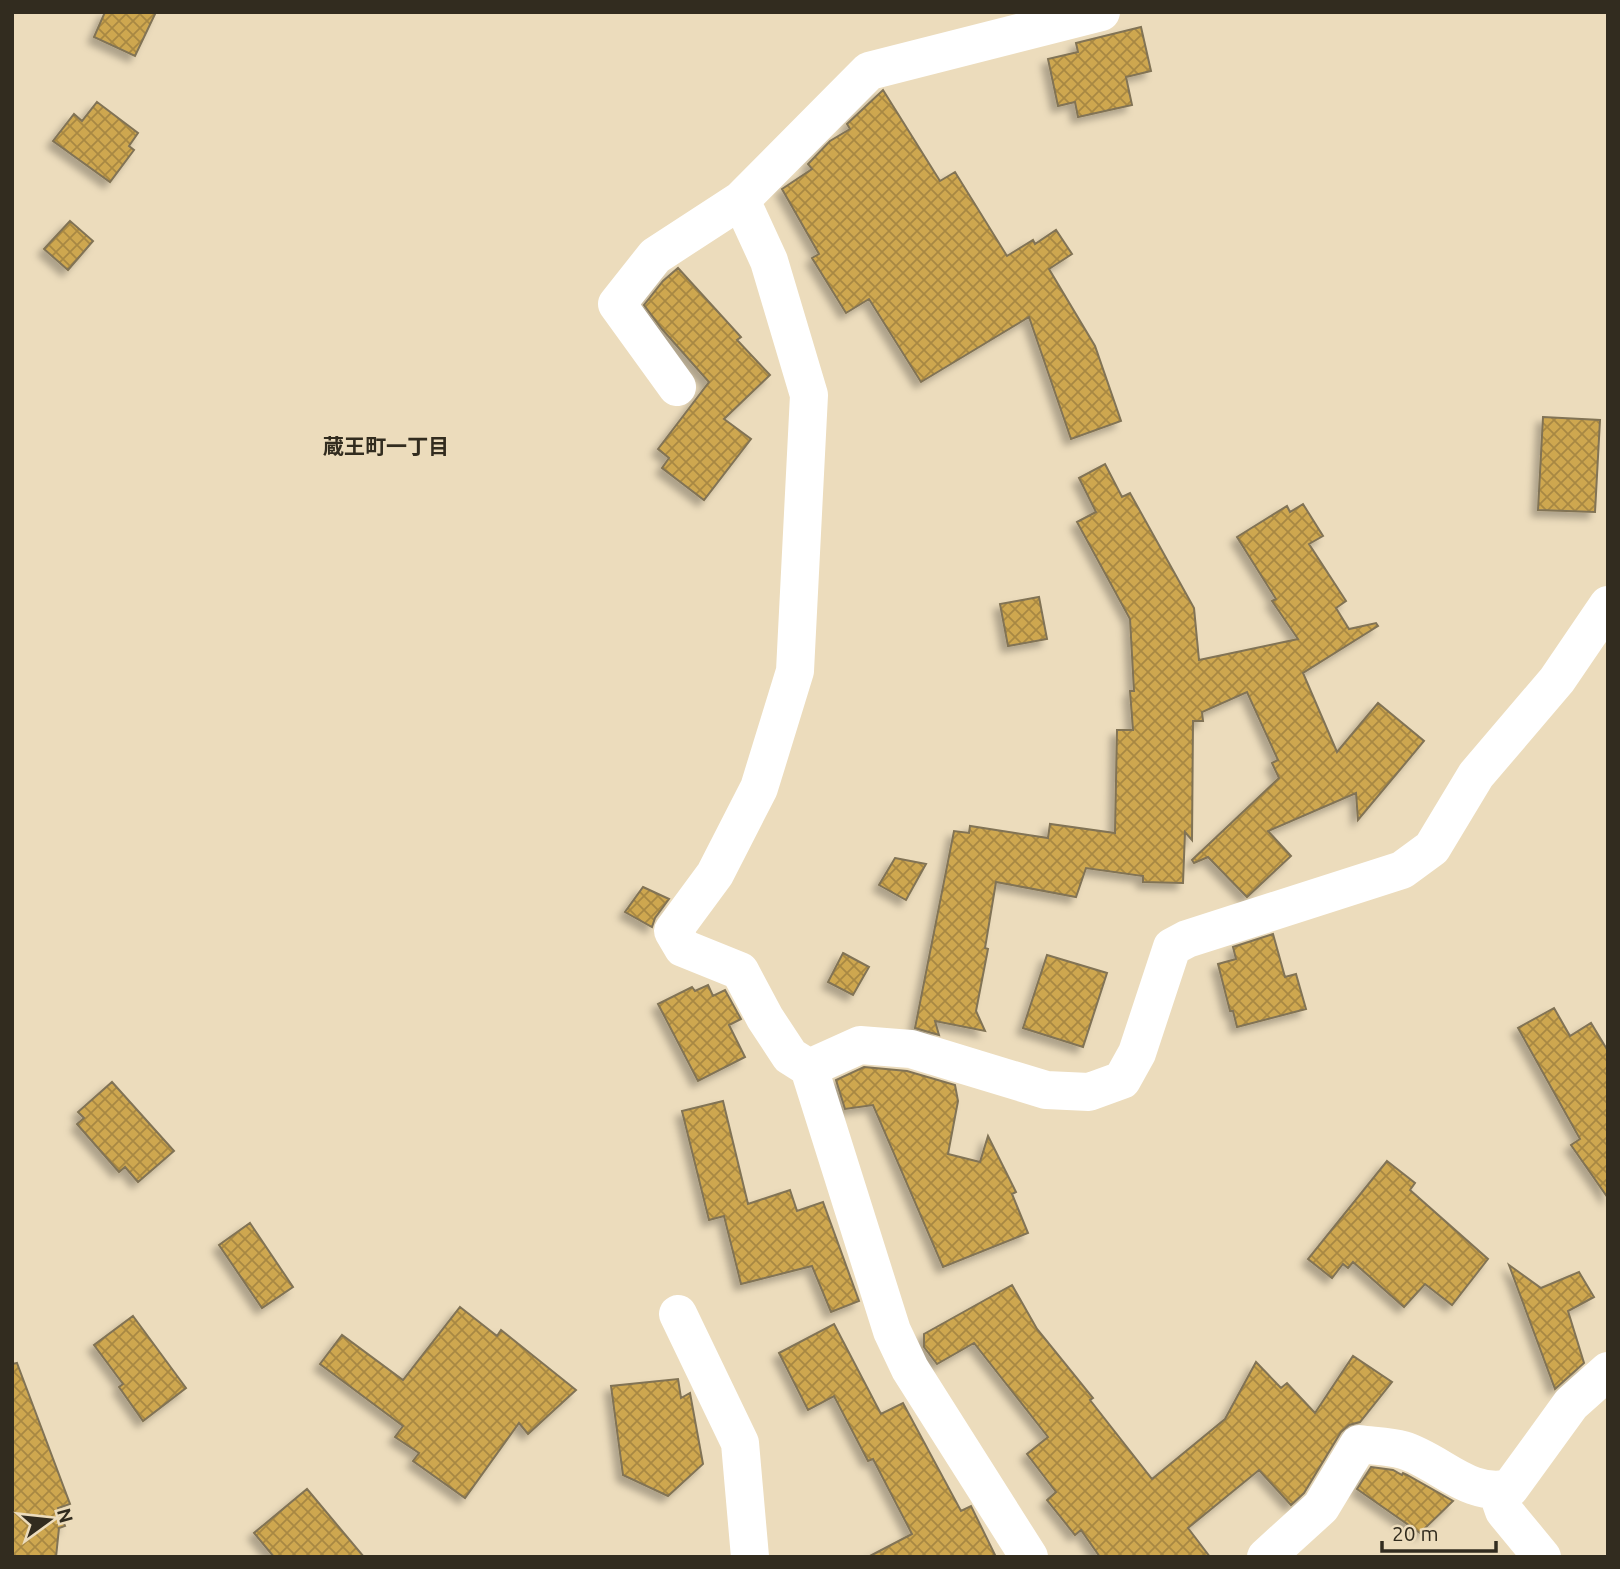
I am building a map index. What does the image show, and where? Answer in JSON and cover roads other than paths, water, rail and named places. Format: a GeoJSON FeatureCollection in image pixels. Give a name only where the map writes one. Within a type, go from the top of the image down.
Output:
{"type":"FeatureCollection","features":[{"type":"Feature","properties":{"kind":"street"},"geometry":{"type":"LineString","coordinates":[[677,387],[617,304],[655,256],[741,200],[869,71],[1101,12]]}},
{"type":"Feature","properties":{"kind":"street"},"geometry":{"type":"LineString","coordinates":[[741,200],[769,261],[809,395],[795,671],[759,788],[715,874],[673,931],[683,948],[740,971],[765,1018],[790,1056],[809,1068],[892,1331],[910,1369],[1029,1557]]}},
{"type":"Feature","properties":{"kind":"street"},"geometry":{"type":"LineString","coordinates":[[809,1068],[860,1045],[911,1049],[1046,1090],[1088,1092],[1122,1080],[1137,1053],[1172,947],[1187,939],[1402,870],[1432,848],[1476,775],[1557,680],[1608,605]]}},
{"type":"Feature","properties":{"kind":"street"},"geometry":{"type":"LineString","coordinates":[[678,1314],[740,1443],[750,1557]]}},
{"type":"Feature","properties":{"kind":"street"},"geometry":{"type":"LineString","coordinates":[[1266,1557],[1321,1507],[1359,1444],[1404,1451],[1468,1485],[1497,1491],[1510,1488],[1571,1404],[1608,1371]]}},
{"type":"Feature","properties":{"kind":"street"},"geometry":{"type":"LineString","coordinates":[[1497,1491],[1504,1511],[1542,1557]]}},
{"type":"Feature","properties":{"kind":"district","name":"蔵王町一丁目"},"geometry":{"type":"Point","coordinates":[386,447]}}]}
